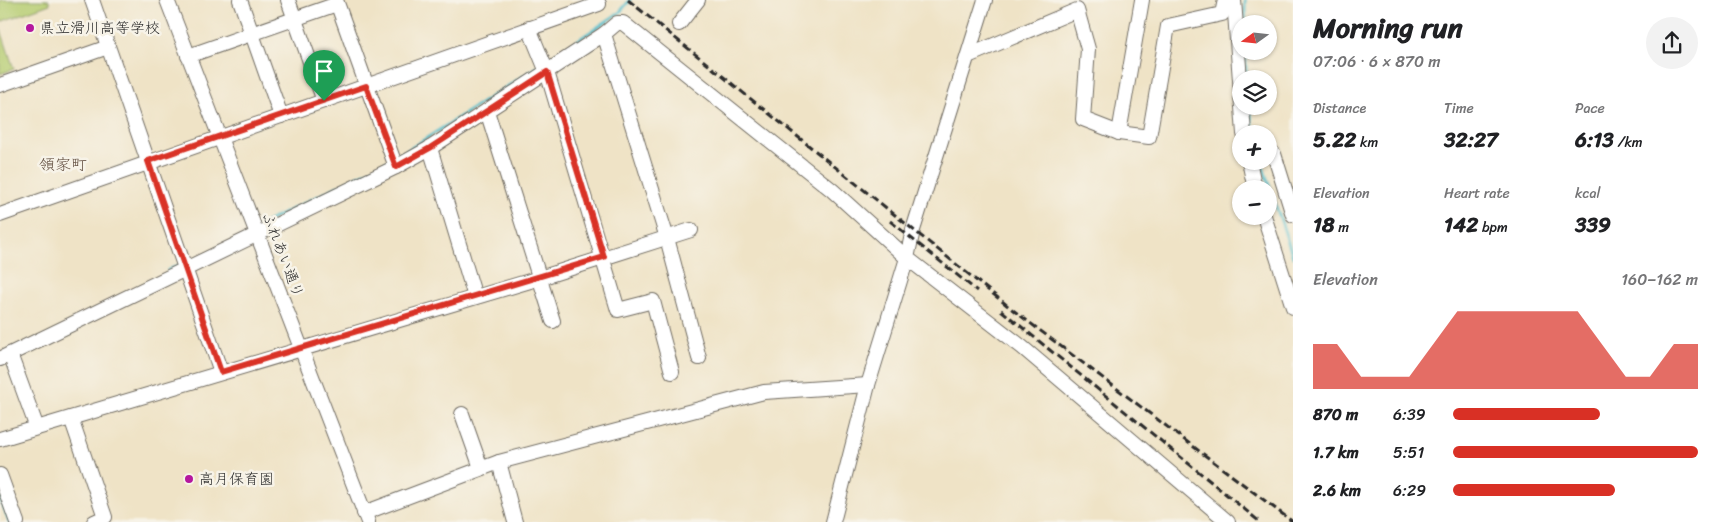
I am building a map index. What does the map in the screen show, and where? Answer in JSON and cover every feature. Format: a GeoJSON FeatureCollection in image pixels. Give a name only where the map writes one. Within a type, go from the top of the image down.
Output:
{"type":"FeatureCollection","features":[{"type":"Feature","properties":{"kind":"street","name":"ふれあい通り"},"geometry":{"type":"LineString","coordinates":[[167,0],[366,518]]}},
{"type":"Feature","properties":{"kind":"street"},"geometry":{"type":"LineString","coordinates":[[240,0],[281,116]]}},
{"type":"Feature","properties":{"kind":"street"},"geometry":{"type":"LineString","coordinates":[[288,0],[324,101]]}},
{"type":"Feature","properties":{"kind":"street"},"geometry":{"type":"LineString","coordinates":[[0,215],[148,161],[599,4],[595,0]]}},
{"type":"Feature","properties":{"kind":"street"},"geometry":{"type":"LineString","coordinates":[[679,24],[698,0]]}},
{"type":"Feature","properties":{"kind":"street"},"geometry":{"type":"LineString","coordinates":[[833,522],[868,385],[907,258],[913,230],[985,0]]}},
{"type":"Feature","properties":{"kind":"street"},"geometry":{"type":"LineString","coordinates":[[1119,133],[1142,0]]}},
{"type":"Feature","properties":{"kind":"street"},"geometry":{"type":"LineString","coordinates":[[968,56],[1077,10],[1088,50],[1083,119],[1119,133],[1149,137],[1168,26],[1222,14],[1225,0]]}},
{"type":"Feature","properties":{"kind":"street"},"geometry":{"type":"LineString","coordinates":[[1234,0],[1243,125]]}},
{"type":"Feature","properties":{"kind":"street"},"geometry":{"type":"LineString","coordinates":[[94,1],[108,47],[221,372]]}},
{"type":"Feature","properties":{"kind":"street"},"geometry":{"type":"LineString","coordinates":[[188,56],[337,2],[396,167]]}},
{"type":"Feature","properties":{"kind":"street"},"geometry":{"type":"LineString","coordinates":[[37,428],[5,357],[396,167],[430,148],[547,72],[604,34],[617,23],[623,23],[832,190],[907,258],[1022,347],[1228,522]]}},
{"type":"Feature","properties":{"kind":"street"},"geometry":{"type":"LineString","coordinates":[[529,28],[547,72],[604,257],[618,310],[653,301],[672,372]]}},
{"type":"Feature","properties":{"kind":"street"},"geometry":{"type":"LineString","coordinates":[[604,34],[666,238],[698,358]]}},
{"type":"Feature","properties":{"kind":"street"},"geometry":{"type":"LineString","coordinates":[[0,85],[108,47]]}},
{"type":"Feature","properties":{"kind":"street"},"geometry":{"type":"LineString","coordinates":[[487,111],[554,321]]}},
{"type":"Feature","properties":{"kind":"street"},"geometry":{"type":"LineString","coordinates":[[430,148],[474,297]]}},
{"type":"Feature","properties":{"kind":"street"},"geometry":{"type":"LineString","coordinates":[[1277,164],[1293,215]]}},
{"type":"Feature","properties":{"kind":"street"},"geometry":{"type":"LineString","coordinates":[[1267,225],[1293,307]]}},
{"type":"Feature","properties":{"kind":"street"},"geometry":{"type":"LineString","coordinates":[[0,438],[540,278],[691,230]]}},
{"type":"Feature","properties":{"kind":"street"},"geometry":{"type":"LineString","coordinates":[[366,518],[499,462],[764,392],[868,385]]}},
{"type":"Feature","properties":{"kind":"street"},"geometry":{"type":"LineString","coordinates":[[462,414],[481,468]]}},
{"type":"Feature","properties":{"kind":"street"},"geometry":{"type":"LineString","coordinates":[[71,418],[105,517],[94,522]]}},
{"type":"Feature","properties":{"kind":"street"},"geometry":{"type":"LineString","coordinates":[[499,462],[516,522]]}},
{"type":"Feature","properties":{"kind":"street"},"geometry":{"type":"LineString","coordinates":[[0,474],[17,522]]}},
{"type":"Feature","properties":{"kind":"green space"},"geometry":{"type":"Polygon","coordinates":[[[0,0],[49,0],[50,4],[0,22],[0,0]]]}},
{"type":"Feature","properties":{"kind":"green space"},"geometry":{"type":"Polygon","coordinates":[[[0,27],[14,69],[0,74],[0,27]]]}},
{"type":"Feature","properties":{"kind":"waterway"},"geometry":{"type":"LineString","coordinates":[[546,61],[619,13],[630,0]]}},
{"type":"Feature","properties":{"kind":"waterway"},"geometry":{"type":"LineString","coordinates":[[1245,0],[1245,15]]}},
{"type":"Feature","properties":{"kind":"waterway"},"geometry":{"type":"LineString","coordinates":[[1246,60],[1246,70]]}},
{"type":"Feature","properties":{"kind":"waterway"},"geometry":{"type":"LineString","coordinates":[[397,157],[541,65]]}},
{"type":"Feature","properties":{"kind":"waterway"},"geometry":{"type":"LineString","coordinates":[[1251,115],[1252,125]]}},
{"type":"Feature","properties":{"kind":"waterway"},"geometry":{"type":"LineString","coordinates":[[258,226],[389,161]]}},
{"type":"Feature","properties":{"kind":"waterway"},"geometry":{"type":"LineString","coordinates":[[1264,170],[1293,257]]}},
{"type":"Feature","properties":{"kind":"waterway"},"geometry":{"type":"LineString","coordinates":[[168,270],[181,264]]}},
{"type":"Feature","properties":{"kind":"waterway"},"geometry":{"type":"LineString","coordinates":[[0,496],[9,522]]}},
{"type":"Feature","properties":{"kind":"railway"},"geometry":{"type":"LineString","coordinates":[[628,0],[1013,310],[1293,522]]}},
{"type":"Feature","properties":{"kind":"railway"},"geometry":{"type":"LineString","coordinates":[[890,221],[977,291]]}},
{"type":"Feature","properties":{"kind":"railway"},"geometry":{"type":"LineString","coordinates":[[1001,310],[1260,522]]}},
{"type":"Feature","properties":{"kind":"place","name":"県立滑川高等学校"},"geometry":{"type":"Point","coordinates":[30,28]}},
{"type":"Feature","properties":{"kind":"place","name":"高月保育園"},"geometry":{"type":"Point","coordinates":[189,479]}},
{"type":"Feature","properties":{"kind":"district","name":"領家町"},"geometry":{"type":"Point","coordinates":[63,164]}},
{"type":"Feature","properties":{"kind":"route"},"geometry":{"type":"LineString","coordinates":[[547,72],[604,257],[540,278],[221,372],[148,161],[324,101],[366,86],[396,167],[430,148],[547,72]]}}]}
